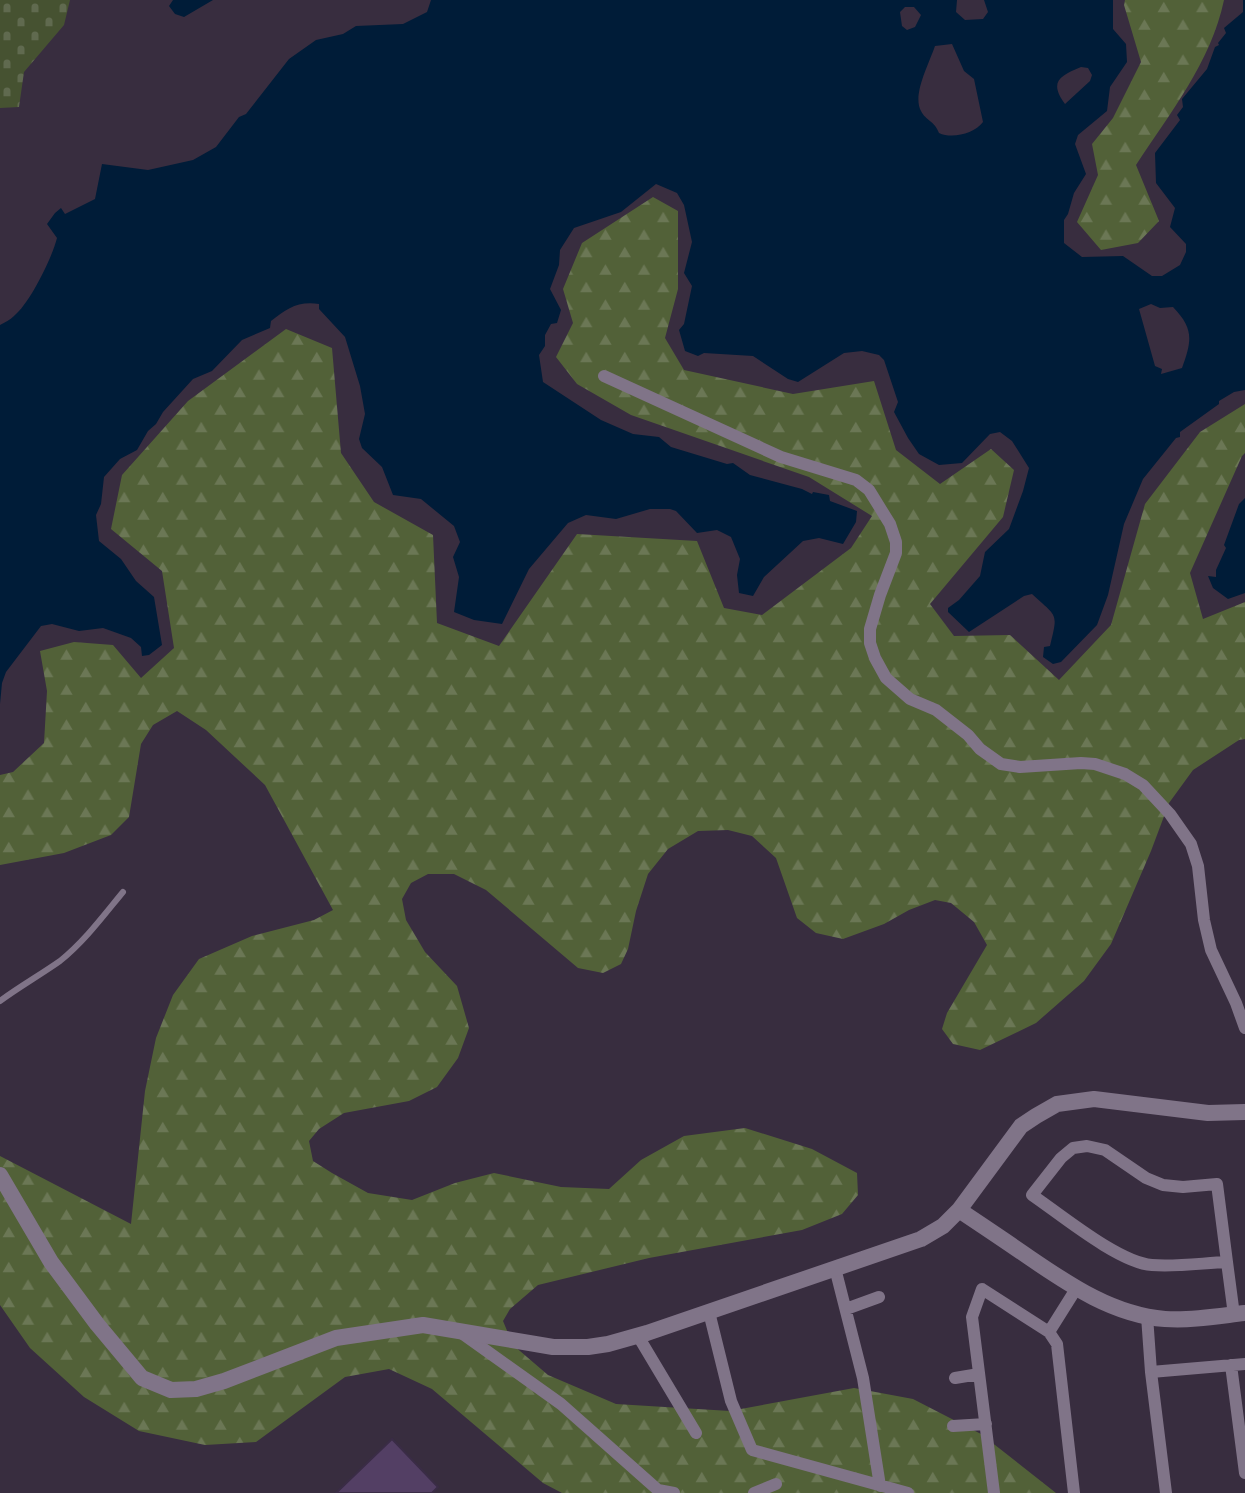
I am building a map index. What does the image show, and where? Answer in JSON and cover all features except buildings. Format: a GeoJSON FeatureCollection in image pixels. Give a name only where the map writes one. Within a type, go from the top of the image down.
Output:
{"type":"FeatureCollection","features":[{"type":"Feature","properties":{"kind":"street"},"geometry":{"type":"LineString","coordinates":[[604,376],[781,457],[856,480],[869,490],[890,524],[897,542],[896,553],[870,629],[870,643],[875,659],[887,678],[910,699],[936,710],[1001,764],[1020,767],[1081,762],[1095,764],[1125,774],[1143,785],[1170,814],[1191,844],[1198,866],[1210,950],[1245,1028]]}},
{"type":"Feature","properties":{"kind":"street"},"geometry":{"type":"LineString","coordinates":[[0,1175],[51,1262],[97,1325],[142,1378],[171,1390],[196,1389],[337,1338],[423,1325],[553,1347],[588,1347],[638,1336],[921,1240],[943,1226],[959,1210],[1021,1126],[1057,1104],[1094,1099],[1208,1113],[1245,1112]]}},
{"type":"Feature","properties":{"kind":"street"},"geometry":{"type":"LineString","coordinates":[[959,1210],[1076,1289],[1108,1305],[1165,1319],[1239,1314],[1227,1262],[1217,1184],[1183,1187],[1163,1185],[1146,1178],[1105,1150],[1087,1146],[1073,1148],[1061,1158],[1032,1195],[1113,1251],[1132,1260],[1150,1265],[1227,1262]]}},
{"type":"Feature","properties":{"kind":"street"},"geometry":{"type":"LineString","coordinates":[[835,1268],[863,1378],[880,1486]]}},
{"type":"Feature","properties":{"kind":"street"},"geometry":{"type":"LineString","coordinates":[[994,1493],[972,1318],[982,1289],[1049,1332],[1057,1345],[1074,1493]]}},
{"type":"Feature","properties":{"kind":"street"},"geometry":{"type":"LineString","coordinates":[[1049,1332],[1076,1289]]}},
{"type":"Feature","properties":{"kind":"street"},"geometry":{"type":"LineString","coordinates":[[846,1309],[879,1297]]}},
{"type":"Feature","properties":{"kind":"street"},"geometry":{"type":"LineString","coordinates":[[709,1312],[731,1401],[752,1450],[908,1493]]}},
{"type":"Feature","properties":{"kind":"street"},"geometry":{"type":"LineString","coordinates":[[1146,1316],[1166,1493]]}},
{"type":"Feature","properties":{"kind":"street"},"geometry":{"type":"LineString","coordinates":[[460,1331],[561,1404],[659,1490],[674,1493]]}},
{"type":"Feature","properties":{"kind":"street"},"geometry":{"type":"LineString","coordinates":[[638,1336],[696,1433]]}},
{"type":"Feature","properties":{"kind":"street"},"geometry":{"type":"LineString","coordinates":[[1151,1372],[1245,1364]]}},
{"type":"Feature","properties":{"kind":"street"},"geometry":{"type":"LineString","coordinates":[[1231,1365],[1245,1473]]}},
{"type":"Feature","properties":{"kind":"street"},"geometry":{"type":"LineString","coordinates":[[955,1378],[979,1374]]}},
{"type":"Feature","properties":{"kind":"street"},"geometry":{"type":"LineString","coordinates":[[953,1426],[986,1424]]}},
{"type":"Feature","properties":{"kind":"street"},"geometry":{"type":"LineString","coordinates":[[754,1493],[776,1483]]}},
{"type":"Feature","properties":{"kind":"lane"},"geometry":{"type":"LineString","coordinates":[[0,1001],[61,960],[124,892]]}},
{"type":"Feature","properties":{"kind":"green space"},"geometry":{"type":"Polygon","coordinates":[[[0,0],[70,0],[64,25],[24,72],[19,107],[0,108],[0,0]]]}},
{"type":"Feature","properties":{"kind":"green space"},"geometry":{"type":"Polygon","coordinates":[[[1125,0],[1224,0],[1210,45],[1199,66],[1136,165],[1159,221],[1138,243],[1101,250],[1077,222],[1098,175],[1092,144],[1113,118],[1141,62],[1124,5],[1125,0]]]}},
{"type":"Feature","properties":{"kind":"green space"},"geometry":{"type":"Polygon","coordinates":[[[653,197],[678,211],[678,289],[665,338],[684,370],[793,394],[874,381],[896,450],[940,484],[991,449],[1014,470],[1003,517],[930,604],[954,636],[1010,635],[1059,680],[1111,625],[1145,504],[1200,432],[1245,404],[1245,453],[1190,573],[1203,619],[1245,602],[1245,739],[1239,740],[1193,770],[1169,803],[1111,944],[1084,981],[1036,1023],[980,1050],[953,1044],[942,1029],[947,1013],[987,945],[974,922],[951,903],[935,900],[884,924],[843,939],[816,933],[797,918],[776,858],[752,836],[728,830],[698,831],[668,849],[648,874],[628,949],[621,964],[603,973],[578,968],[486,890],[454,874],[428,874],[411,883],[402,899],[406,920],[425,952],[457,986],[469,1028],[458,1058],[437,1087],[409,1101],[344,1113],[319,1129],[309,1141],[313,1161],[368,1193],[412,1200],[455,1183],[494,1173],[561,1187],[609,1189],[641,1160],[684,1136],[745,1128],[812,1149],[857,1173],[858,1195],[842,1214],[802,1230],[649,1258],[538,1285],[510,1309],[503,1321],[513,1345],[548,1375],[616,1404],[730,1411],[854,1388],[913,1399],[981,1434],[1056,1493],[562,1493],[543,1483],[432,1389],[389,1369],[345,1377],[256,1442],[205,1445],[139,1431],[84,1397],[30,1348],[0,1305],[0,1156],[131,1224],[145,1091],[156,1038],[173,995],[199,959],[252,936],[314,920],[333,910],[265,785],[206,730],[177,711],[153,725],[141,744],[129,817],[111,835],[64,853],[0,865],[0,775],[13,772],[44,743],[47,691],[40,651],[74,642],[113,645],[141,678],[174,648],[162,571],[111,529],[122,475],[188,401],[286,329],[332,348],[341,453],[374,502],[433,535],[437,623],[499,646],[577,534],[697,541],[724,608],[762,615],[851,548],[872,516],[809,477],[631,415],[577,384],[556,357],[573,323],[563,289],[582,243],[653,197]]]}},
{"type":"Feature","properties":{"kind":"water"},"geometry":{"type":"Polygon","coordinates":[[[173,0],[213,0],[184,17],[175,14],[169,6],[173,0]]]}},
{"type":"Feature","properties":{"kind":"water"},"geometry":{"type":"Polygon","coordinates":[[[431,0],[957,0],[956,12],[965,20],[983,19],[988,12],[984,0],[1113,0],[1113,29],[1126,44],[1127,62],[1110,87],[1107,111],[1078,135],[1075,144],[1086,174],[1074,193],[1064,220],[1064,243],[1082,257],[1123,256],[1152,276],[1162,276],[1180,265],[1186,252],[1186,244],[1170,227],[1175,208],[1156,183],[1155,153],[1180,120],[1177,115],[1183,107],[1182,99],[1207,69],[1215,47],[1226,33],[1224,28],[1243,12],[1245,0],[1245,390],[1234,392],[1219,401],[1219,404],[1180,432],[1180,437],[1176,438],[1143,479],[1124,524],[1108,595],[1097,625],[1061,662],[1053,664],[1043,657],[1044,647],[1050,646],[1054,616],[1032,594],[1024,596],[969,632],[948,612],[948,608],[959,600],[980,576],[985,552],[1009,529],[1023,491],[1029,468],[1012,441],[1000,432],[990,434],[962,463],[939,465],[919,454],[908,438],[894,412],[898,402],[884,360],[879,355],[862,351],[844,353],[798,382],[788,379],[753,356],[704,353],[698,356],[685,351],[679,330],[684,324],[692,286],[684,273],[692,242],[684,205],[677,193],[656,184],[621,212],[574,228],[560,250],[559,265],[550,289],[561,310],[557,323],[551,324],[545,335],[545,346],[539,355],[543,382],[601,420],[633,434],[659,437],[671,447],[727,464],[733,463],[750,475],[812,494],[829,495],[830,501],[857,511],[856,522],[843,544],[819,538],[803,541],[764,577],[753,596],[739,593],[737,575],[740,559],[731,537],[717,530],[697,533],[676,511],[670,509],[650,509],[616,519],[586,515],[568,523],[529,569],[502,624],[474,620],[454,612],[459,577],[453,557],[460,542],[454,526],[421,499],[393,495],[382,467],[362,448],[359,439],[365,414],[360,386],[345,337],[319,309],[319,304],[304,304],[282,313],[271,321],[270,328],[242,340],[212,371],[193,379],[148,431],[137,450],[120,459],[104,477],[101,504],[96,515],[99,541],[121,559],[136,581],[154,597],[162,645],[149,655],[142,656],[141,647],[131,638],[103,628],[79,631],[52,624],[41,626],[6,672],[0,704],[0,325],[20,310],[45,268],[57,238],[47,224],[61,208],[65,214],[95,199],[102,164],[148,170],[193,160],[216,147],[289,59],[316,40],[343,34],[356,26],[403,24],[427,12],[431,0]],[[905,7],[900,12],[902,26],[907,30],[915,27],[921,15],[914,7],[905,7]],[[952,44],[935,46],[920,88],[921,111],[939,133],[956,135],[969,132],[983,122],[974,79],[964,71],[952,44]],[[1088,68],[1073,70],[1062,77],[1057,85],[1065,104],[1090,81],[1092,75],[1088,68]],[[1151,304],[1139,309],[1155,366],[1162,369],[1161,374],[1182,368],[1188,350],[1189,335],[1180,315],[1173,307],[1160,308],[1151,304]]]}},
{"type":"Feature","properties":{"kind":"water"},"geometry":{"type":"Polygon","coordinates":[[[1245,498],[1245,593],[1228,599],[1213,588],[1208,576],[1216,577],[1216,570],[1226,548],[1224,545],[1239,504],[1245,498]]]}}]}
